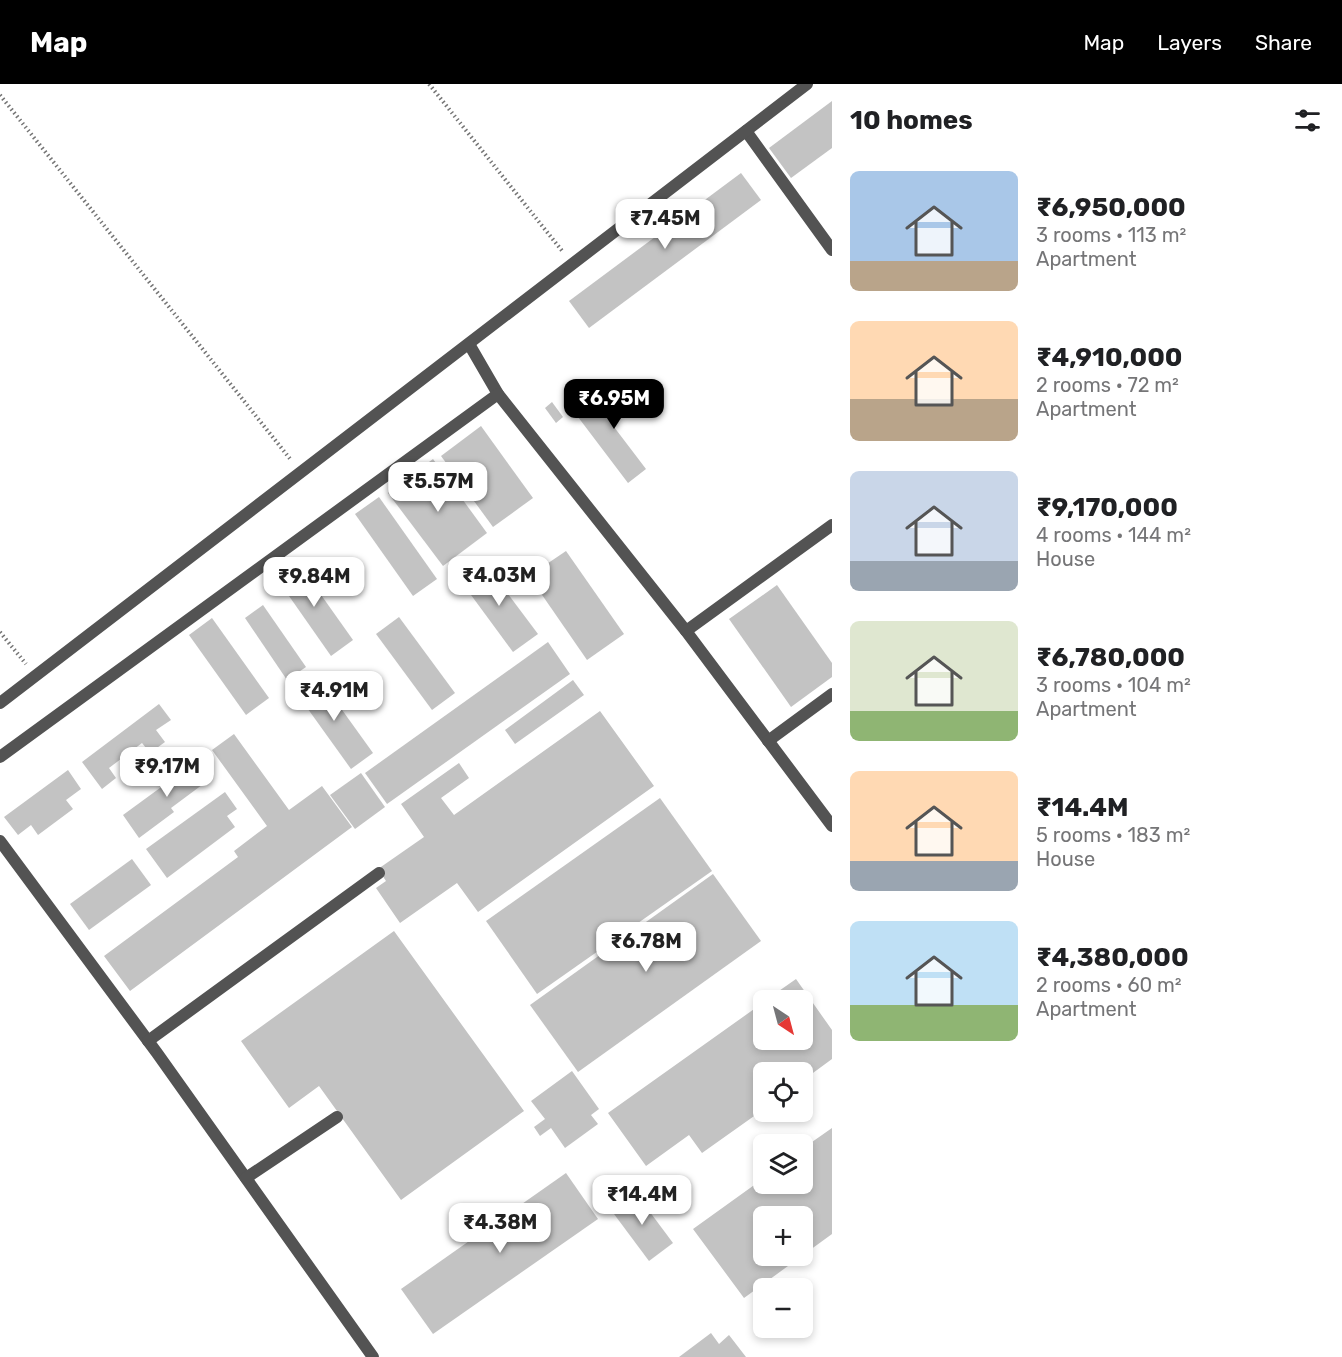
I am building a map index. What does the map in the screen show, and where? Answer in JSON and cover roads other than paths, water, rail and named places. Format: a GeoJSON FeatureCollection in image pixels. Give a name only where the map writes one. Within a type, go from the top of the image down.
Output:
{"type":"FeatureCollection","features":[{"type":"Feature","properties":{"kind":"street"},"geometry":{"type":"LineString","coordinates":[[0,703],[807,84]]}},
{"type":"Feature","properties":{"kind":"street"},"geometry":{"type":"LineString","coordinates":[[746,131],[832,250]]}},
{"type":"Feature","properties":{"kind":"street"},"geometry":{"type":"LineString","coordinates":[[468,344],[498,394],[686,631],[831,821]]}},
{"type":"Feature","properties":{"kind":"street"},"geometry":{"type":"LineString","coordinates":[[0,757],[498,394]]}},
{"type":"Feature","properties":{"kind":"street"},"geometry":{"type":"LineString","coordinates":[[686,631],[832,525]]}},
{"type":"Feature","properties":{"kind":"street"},"geometry":{"type":"LineString","coordinates":[[768,741],[832,694]]}},
{"type":"Feature","properties":{"kind":"street"},"geometry":{"type":"LineString","coordinates":[[0,841],[148,1041],[373,1357]]}},
{"type":"Feature","properties":{"kind":"street"},"geometry":{"type":"LineString","coordinates":[[148,1041],[379,873]]}},
{"type":"Feature","properties":{"kind":"street"},"geometry":{"type":"LineString","coordinates":[[246,1178],[337,1117]]}}]}
